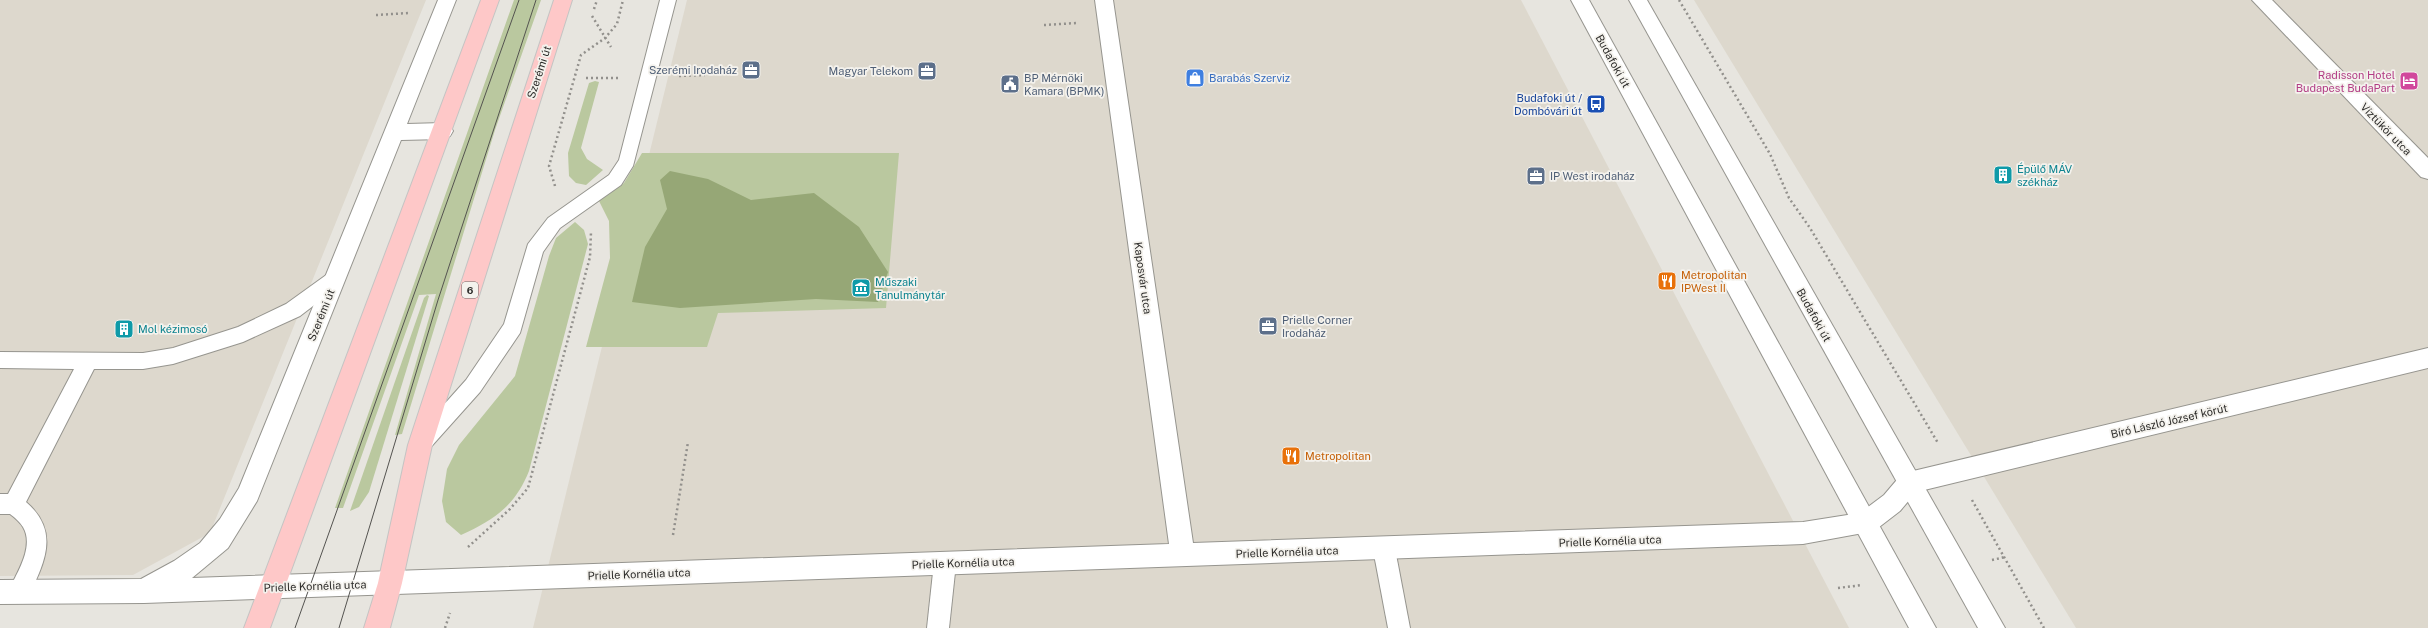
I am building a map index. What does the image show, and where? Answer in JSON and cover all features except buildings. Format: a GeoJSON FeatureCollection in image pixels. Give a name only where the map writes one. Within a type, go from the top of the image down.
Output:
{"type":"FeatureCollection","features":[{"type":"Feature","properties":{"kind":"main road"},"geometry":{"type":"LineString","coordinates":[[257,628],[490,0]]}},
{"type":"Feature","properties":{"kind":"main road","name":"Szerémi út"},"geometry":{"type":"LineString","coordinates":[[377,628],[390,583],[420,445],[563,0]]}},
{"type":"Feature","properties":{"kind":"street","name":"Szerémi út"},"geometry":{"type":"LineString","coordinates":[[144,591],[186,570],[215,545],[235,520],[249,493],[447,0]]}},
{"type":"Feature","properties":{"kind":"street","name":"Kaposvár utca"},"geometry":{"type":"LineString","coordinates":[[1104,0],[1183,556]]}},
{"type":"Feature","properties":{"kind":"street","name":"Budafoki út"},"geometry":{"type":"LineString","coordinates":[[1580,0],[1923,628]]}},
{"type":"Feature","properties":{"kind":"street","name":"Budafoki út"},"geometry":{"type":"LineString","coordinates":[[1638,0],[1909,484],[1992,628]]}},
{"type":"Feature","properties":{"kind":"street","name":"Víztükör utca"},"geometry":{"type":"LineString","coordinates":[[2261,0],[2428,171]]}},
{"type":"Feature","properties":{"kind":"street"},"geometry":{"type":"LineString","coordinates":[[395,132],[442,131]]}},
{"type":"Feature","properties":{"kind":"street","name":"Bíró László József körút"},"geometry":{"type":"LineString","coordinates":[[1909,484],[2428,358]]}},
{"type":"Feature","properties":{"kind":"street","name":"Prielle Kornélia utca"},"geometry":{"type":"LineString","coordinates":[[10,592],[144,591],[272,587],[1786,534],[1865,523],[1892,503],[1909,484]]}},
{"type":"Feature","properties":{"kind":"lane"},"geometry":{"type":"LineString","coordinates":[[420,445],[473,386],[514,327],[535,249],[554,223],[615,180],[627,160],[668,0]]}},
{"type":"Feature","properties":{"kind":"lane"},"geometry":{"type":"LineString","coordinates":[[0,360],[143,361],[173,356],[243,334],[293,310],[336,278]]}},
{"type":"Feature","properties":{"kind":"lane"},"geometry":{"type":"LineString","coordinates":[[10,592],[34,561],[36,543],[33,524],[7,504],[89,360]]}},
{"type":"Feature","properties":{"kind":"lane"},"geometry":{"type":"LineString","coordinates":[[1384,549],[1399,628]]}},
{"type":"Feature","properties":{"kind":"lane"},"geometry":{"type":"LineString","coordinates":[[938,628],[945,563]]}},
{"type":"Feature","properties":{"kind":"path"},"geometry":{"type":"LineString","coordinates":[[1679,0],[1770,154],[1789,198],[1810,228],[1955,472],[2044,628]]}},
{"type":"Feature","properties":{"kind":"path"},"geometry":{"type":"LineString","coordinates":[[376,15],[408,14],[410,10]]}},
{"type":"Feature","properties":{"kind":"path"},"geometry":{"type":"LineString","coordinates":[[592,17],[611,47]]}},
{"type":"Feature","properties":{"kind":"path"},"geometry":{"type":"LineString","coordinates":[[1044,24],[1079,23]]}},
{"type":"Feature","properties":{"kind":"path"},"geometry":{"type":"LineString","coordinates":[[673,535],[688,442]]}},
{"type":"Feature","properties":{"kind":"path"},"geometry":{"type":"LineString","coordinates":[[1838,588],[1868,584]]}},
{"type":"Feature","properties":{"kind":"shaded area"},"geometry":{"type":"Polygon","coordinates":[[[0,0],[426,0],[210,533],[133,575],[0,576],[0,0]]]}},
{"type":"Feature","properties":{"kind":"shaded area"},"geometry":{"type":"Polygon","coordinates":[[[687,0],[1521,0],[1849,628],[533,628],[687,0]]]}},
{"type":"Feature","properties":{"kind":"shaded area"},"geometry":{"type":"Polygon","coordinates":[[[1694,0],[2428,0],[2428,628],[2076,628],[1694,0]]]}},
{"type":"Feature","properties":{"kind":"green space"},"geometry":{"type":"Polygon","coordinates":[[[514,0],[541,0],[495,130],[402,434],[395,435],[436,294],[419,295],[343,508],[335,508],[514,0]]]}},
{"type":"Feature","properties":{"kind":"green space"},"geometry":{"type":"Polygon","coordinates":[[[595,81],[599,82],[581,148],[587,159],[603,170],[586,185],[576,183],[569,176],[568,153],[589,83],[595,81]]]}},
{"type":"Feature","properties":{"kind":"green space"},"geometry":{"type":"Polygon","coordinates":[[[642,153],[899,153],[886,308],[718,313],[707,347],[586,347],[610,258],[609,221],[599,201],[624,183],[642,153]]]}},
{"type":"Feature","properties":{"kind":"green space"},"geometry":{"type":"Polygon","coordinates":[[[670,171],[708,179],[751,200],[814,193],[859,227],[888,272],[878,302],[816,299],[680,308],[632,302],[645,247],[667,209],[660,180],[670,171]]]}},
{"type":"Feature","properties":{"kind":"green space"},"geometry":{"type":"Polygon","coordinates":[[[575,222],[584,230],[588,244],[529,471],[517,494],[510,503],[484,524],[461,535],[446,522],[442,501],[447,469],[459,445],[515,376],[549,256],[556,238],[575,222]]]}},
{"type":"Feature","properties":{"kind":"green space"},"geometry":{"type":"Polygon","coordinates":[[[427,295],[429,296],[369,492],[359,507],[350,511],[424,298],[427,295]]]}},
{"type":"Feature","properties":{"kind":"tram line"},"geometry":{"type":"LineString","coordinates":[[295,628],[519,0]]}},
{"type":"Feature","properties":{"kind":"tram line"},"geometry":{"type":"LineString","coordinates":[[339,628],[438,300],[536,0]]}},
{"type":"Feature","properties":{"kind":"place","name":"Szerémi Irodaház"},"geometry":{"type":"Point","coordinates":[751,70]}},
{"type":"Feature","properties":{"kind":"place","name":"Magyar Telekom"},"geometry":{"type":"Point","coordinates":[927,71]}},
{"type":"Feature","properties":{"kind":"place","name":"Barabás Szerviz"},"geometry":{"type":"Point","coordinates":[1195,78]}},
{"type":"Feature","properties":{"kind":"place","name":"Radisson Hotel Budapest BudaPart"},"geometry":{"type":"Point","coordinates":[2409,81]}},
{"type":"Feature","properties":{"kind":"place","name":"BP Mérnöki Kamara (BPMK)"},"geometry":{"type":"Point","coordinates":[1010,84]}},
{"type":"Feature","properties":{"kind":"place","name":"Budafoki út / Dombóvári út"},"geometry":{"type":"Point","coordinates":[1596,104]}},
{"type":"Feature","properties":{"kind":"place","name":"Épülő MÁV székház"},"geometry":{"type":"Point","coordinates":[2003,175]}},
{"type":"Feature","properties":{"kind":"place","name":"IP West irodaház"},"geometry":{"type":"Point","coordinates":[1536,176]}},
{"type":"Feature","properties":{"kind":"place","name":"Metropolitan IPWest II"},"geometry":{"type":"Point","coordinates":[1667,281]}},
{"type":"Feature","properties":{"kind":"place","name":"Műszaki Tanulmánytár"},"geometry":{"type":"Point","coordinates":[861,288]}},
{"type":"Feature","properties":{"kind":"place","name":"Prielle Corner Irodaház"},"geometry":{"type":"Point","coordinates":[1268,326]}},
{"type":"Feature","properties":{"kind":"place","name":"Mol kézimosó"},"geometry":{"type":"Point","coordinates":[124,329]}},
{"type":"Feature","properties":{"kind":"place","name":"Metropolitan"},"geometry":{"type":"Point","coordinates":[1291,456]}}]}
